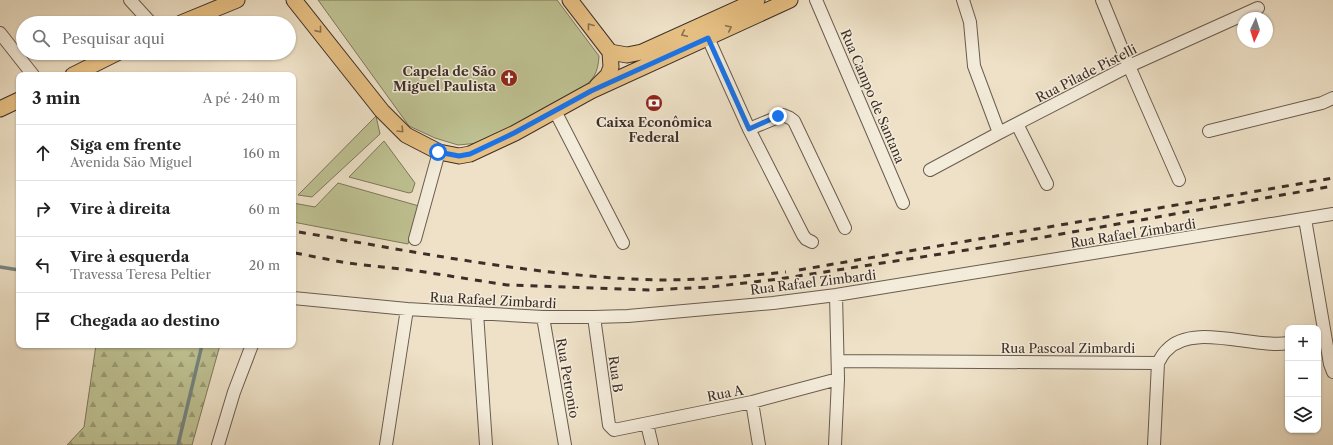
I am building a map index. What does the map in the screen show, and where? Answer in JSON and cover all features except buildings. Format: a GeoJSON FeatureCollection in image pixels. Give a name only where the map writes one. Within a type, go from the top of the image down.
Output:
{"type":"FeatureCollection","features":[{"type":"Feature","properties":{"kind":"main road"},"geometry":{"type":"LineString","coordinates":[[199,16],[237,0]]}},
{"type":"Feature","properties":{"kind":"main road"},"geometry":{"type":"LineString","coordinates":[[294,0],[382,111],[406,135],[438,152],[459,156],[470,154],[555,112],[591,91],[790,0]]}},
{"type":"Feature","properties":{"kind":"main road"},"geometry":{"type":"LineString","coordinates":[[570,0],[610,52],[611,67],[608,74],[603,81],[591,91]]}},
{"type":"Feature","properties":{"kind":"main road"},"geometry":{"type":"LineString","coordinates":[[610,52],[626,55],[642,52],[757,0]]}},
{"type":"Feature","properties":{"kind":"main road"},"geometry":{"type":"LineString","coordinates":[[79,72],[103,60]]}},
{"type":"Feature","properties":{"kind":"main road"},"geometry":{"type":"LineString","coordinates":[[0,109],[16,101]]}},
{"type":"Feature","properties":{"kind":"street"},"geometry":{"type":"LineString","coordinates":[[130,0],[145,16]]}},
{"type":"Feature","properties":{"kind":"street","name":"Rua Campo de Santana"},"geometry":{"type":"LineString","coordinates":[[816,0],[903,203]]}},
{"type":"Feature","properties":{"kind":"street"},"geometry":{"type":"LineString","coordinates":[[963,0],[970,22],[974,66],[999,133]]}},
{"type":"Feature","properties":{"kind":"street"},"geometry":{"type":"LineString","coordinates":[[1102,0],[1178,180]]}},
{"type":"Feature","properties":{"kind":"street","name":"Rua Pilade Pistelli"},"geometry":{"type":"LineString","coordinates":[[930,170],[1129,66],[1258,8]]}},
{"type":"Feature","properties":{"kind":"street"},"geometry":{"type":"LineString","coordinates":[[0,33],[16,53]]}},
{"type":"Feature","properties":{"kind":"street"},"geometry":{"type":"LineString","coordinates":[[708,38],[749,129],[803,235],[806,239],[812,242]]}},
{"type":"Feature","properties":{"kind":"street"},"geometry":{"type":"LineString","coordinates":[[21,60],[31,72]]}},
{"type":"Feature","properties":{"kind":"street"},"geometry":{"type":"LineString","coordinates":[[1209,131],[1322,103],[1333,98]]}},
{"type":"Feature","properties":{"kind":"street"},"geometry":{"type":"LineString","coordinates":[[555,112],[623,243]]}},
{"type":"Feature","properties":{"kind":"street"},"geometry":{"type":"LineString","coordinates":[[749,129],[782,115],[794,121],[845,228]]}},
{"type":"Feature","properties":{"kind":"street"},"geometry":{"type":"LineString","coordinates":[[1017,124],[1047,184]]}},
{"type":"Feature","properties":{"kind":"street"},"geometry":{"type":"LineString","coordinates":[[415,239],[438,152]]}},
{"type":"Feature","properties":{"kind":"street","name":"Rua Rafael Zimbardi"},"geometry":{"type":"LineString","coordinates":[[296,298],[406,309],[543,317],[628,316],[836,295],[1333,214]]}},
{"type":"Feature","properties":{"kind":"street"},"geometry":{"type":"LineString","coordinates":[[1305,219],[1330,364],[1333,372]]}},
{"type":"Feature","properties":{"kind":"street"},"geometry":{"type":"LineString","coordinates":[[835,445],[838,379],[836,295]]}},
{"type":"Feature","properties":{"kind":"street"},"geometry":{"type":"LineString","coordinates":[[386,445],[406,309]]}},
{"type":"Feature","properties":{"kind":"street"},"geometry":{"type":"LineString","coordinates":[[477,313],[486,445]]}},
{"type":"Feature","properties":{"kind":"street","name":"Rua Petronio"},"geometry":{"type":"LineString","coordinates":[[543,317],[565,445]]}},
{"type":"Feature","properties":{"kind":"street","name":"Rua B"},"geometry":{"type":"LineString","coordinates":[[594,317],[609,425],[611,428],[617,430]]}},
{"type":"Feature","properties":{"kind":"street"},"geometry":{"type":"LineString","coordinates":[[1154,445],[1158,363],[1167,350],[1176,342],[1192,337],[1212,337],[1270,344],[1285,344]]}},
{"type":"Feature","properties":{"kind":"street"},"geometry":{"type":"LineString","coordinates":[[218,445],[234,392],[251,348]]}},
{"type":"Feature","properties":{"kind":"street","name":"Rua Pascoal Zimbardi"},"geometry":{"type":"LineString","coordinates":[[838,361],[1158,363]]}},
{"type":"Feature","properties":{"kind":"street","name":"Rua A"},"geometry":{"type":"LineString","coordinates":[[617,430],[752,402],[838,379]]}},
{"type":"Feature","properties":{"kind":"street"},"geometry":{"type":"LineString","coordinates":[[752,402],[760,445]]}},
{"type":"Feature","properties":{"kind":"street"},"geometry":{"type":"LineString","coordinates":[[647,424],[652,445]]}},
{"type":"Feature","properties":{"kind":"green space"},"geometry":{"type":"Polygon","coordinates":[[[318,0],[557,0],[599,56],[598,67],[592,79],[581,89],[499,134],[479,143],[458,145],[435,138],[409,126],[318,0]]]}},
{"type":"Feature","properties":{"kind":"green space"},"geometry":{"type":"Polygon","coordinates":[[[376,116],[380,134],[312,197],[298,195],[376,116]]]}},
{"type":"Feature","properties":{"kind":"green space"},"geometry":{"type":"Polygon","coordinates":[[[384,141],[415,183],[412,192],[409,193],[349,177],[384,141]]]}},
{"type":"Feature","properties":{"kind":"green space"},"geometry":{"type":"Polygon","coordinates":[[[338,183],[419,206],[408,244],[296,223],[296,204],[315,207],[338,183]]]}},
{"type":"Feature","properties":{"kind":"green space"},"geometry":{"type":"Polygon","coordinates":[[[96,348],[219,348],[192,445],[67,445],[84,427],[96,348]]]}},
{"type":"Feature","properties":{"kind":"waterway"},"geometry":{"type":"LineString","coordinates":[[0,267],[16,270]]}},
{"type":"Feature","properties":{"kind":"waterway"},"geometry":{"type":"LineString","coordinates":[[178,445],[201,348]]}},
{"type":"Feature","properties":{"kind":"railway"},"geometry":{"type":"LineString","coordinates":[[799,270],[1333,178]]}},
{"type":"Feature","properties":{"kind":"railway"},"geometry":{"type":"LineString","coordinates":[[296,253],[347,263],[418,271],[507,285],[649,290],[710,287],[779,279],[999,245],[1333,186]]}},
{"type":"Feature","properties":{"kind":"railway"},"geometry":{"type":"LineString","coordinates":[[299,232],[506,267],[590,276],[670,280],[786,272]]}},
{"type":"Feature","properties":{"kind":"place","name":"Capela de São Miguel Paulista"},"geometry":{"type":"Point","coordinates":[509,78]}},
{"type":"Feature","properties":{"kind":"place","name":"Caixa Econômica Federal"},"geometry":{"type":"Point","coordinates":[654,103]}},
{"type":"Feature","properties":{"kind":"route"},"geometry":{"type":"LineString","coordinates":[[438,152],[459,156],[470,154],[514,133],[591,91],[708,38],[749,129],[778,116]]}}]}
